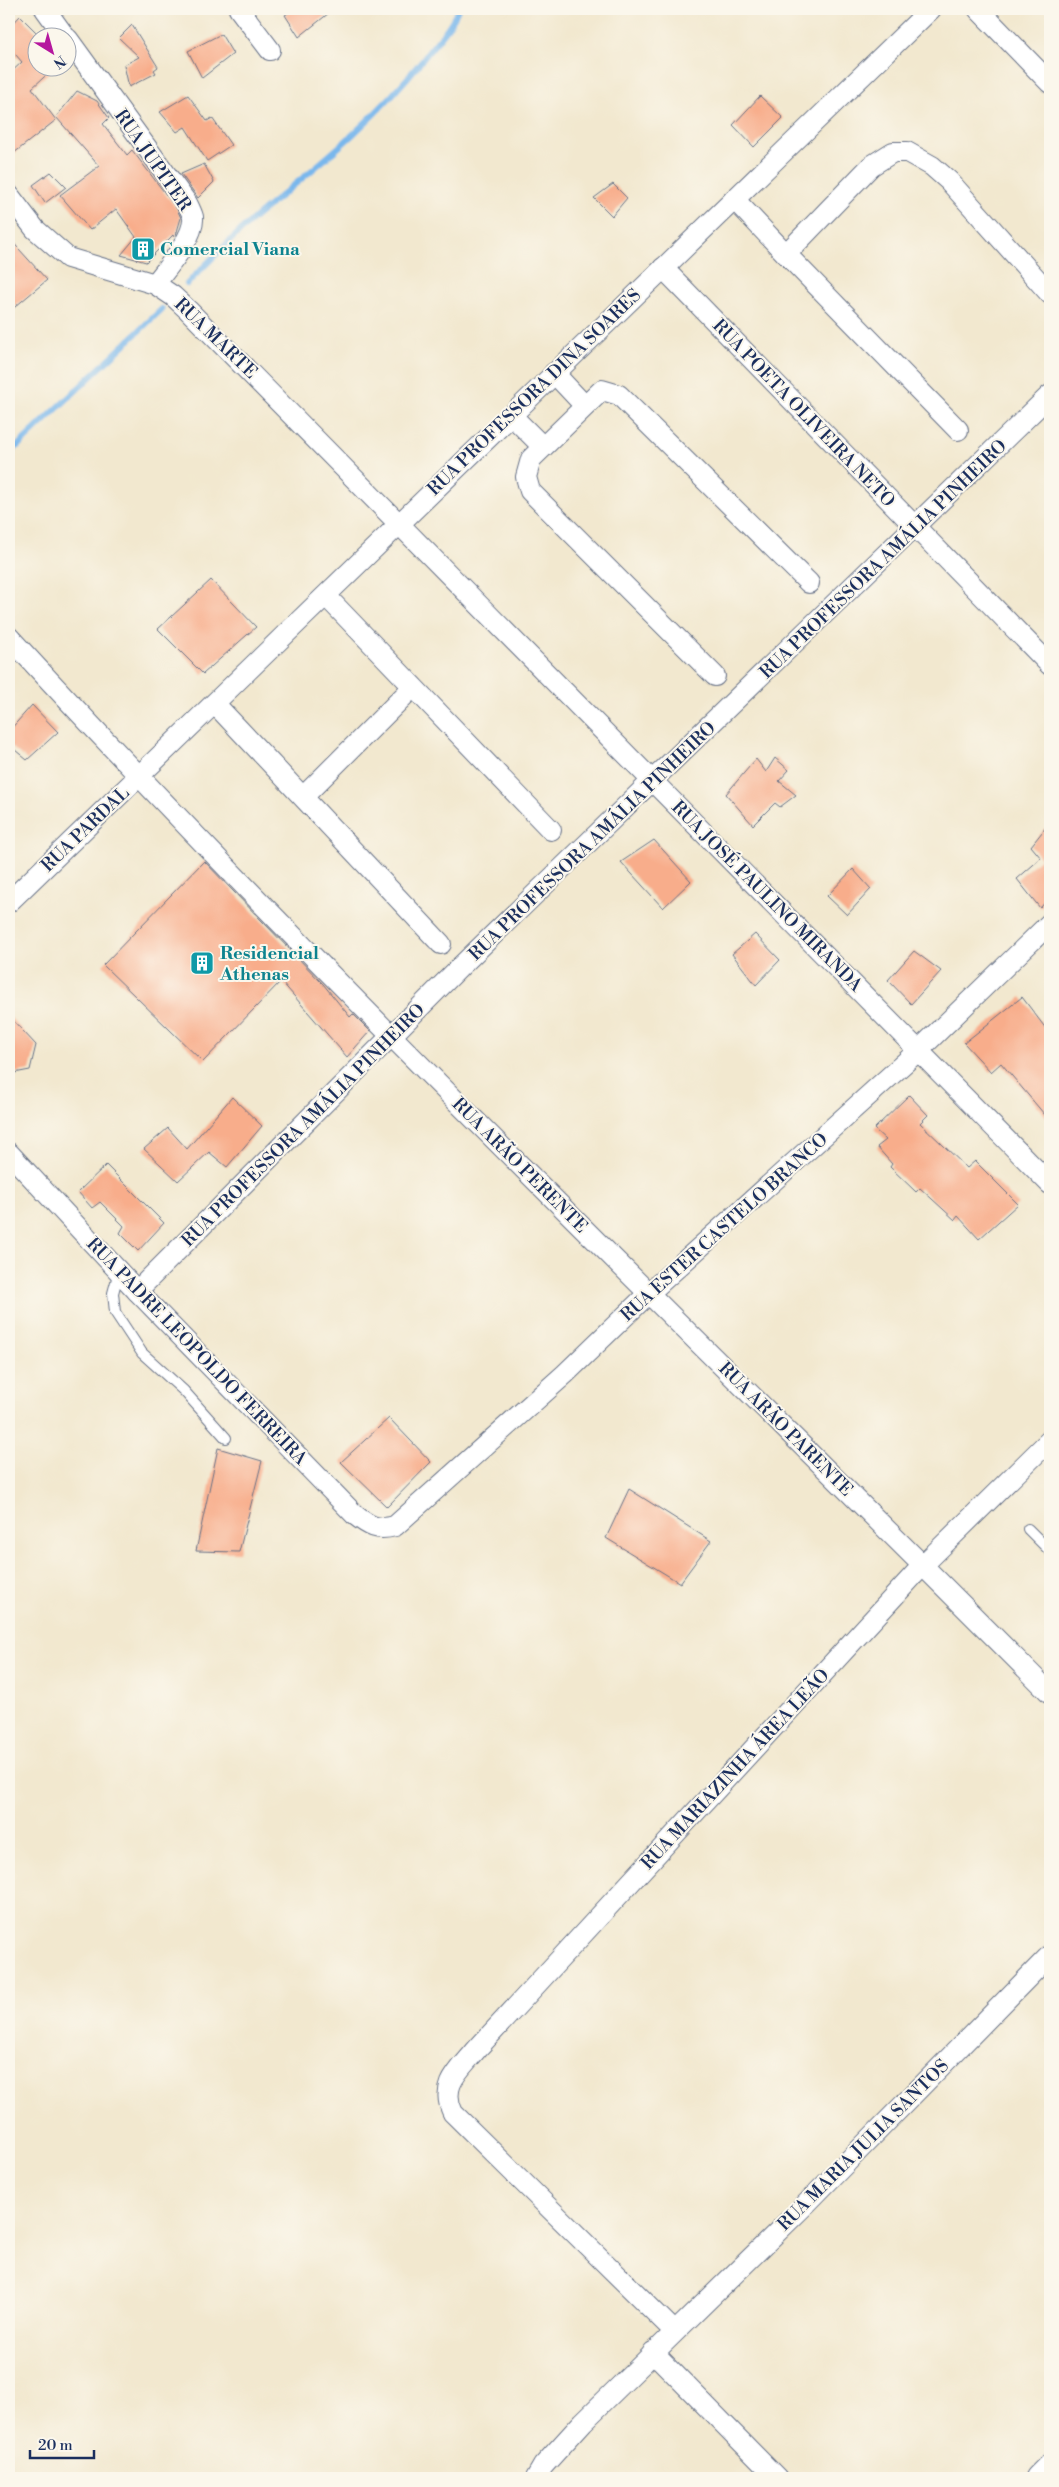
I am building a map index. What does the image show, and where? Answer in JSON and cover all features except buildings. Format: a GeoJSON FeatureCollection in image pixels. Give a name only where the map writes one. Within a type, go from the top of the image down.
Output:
{"type":"FeatureCollection","features":[{"type":"Feature","properties":{"kind":"street","name":"RUA JUPITER"},"geometry":{"type":"LineString","coordinates":[[45,9],[59,28]]}},
{"type":"Feature","properties":{"kind":"street"},"geometry":{"type":"LineString","coordinates":[[239,9],[270,50]]}},
{"type":"Feature","properties":{"kind":"street","name":"RUA PROFESSORA DINA SOARES"},"geometry":{"type":"LineString","coordinates":[[139,778],[326,596],[399,522],[512,416],[554,373],[930,9]]}},
{"type":"Feature","properties":{"kind":"street"},"geometry":{"type":"LineString","coordinates":[[978,9],[1050,83]]}},
{"type":"Feature","properties":{"kind":"street","name":"RUA JUPITER"},"geometry":{"type":"LineString","coordinates":[[78,53],[187,203],[193,218],[189,235],[176,256],[154,284]]}},
{"type":"Feature","properties":{"kind":"street"},"geometry":{"type":"LineString","coordinates":[[786,254],[871,166],[893,152],[907,152],[932,166],[949,182],[1050,294]]}},
{"type":"Feature","properties":{"kind":"street","name":"RUA MARTE"},"geometry":{"type":"LineString","coordinates":[[9,196],[35,229],[68,258],[154,284],[173,296],[399,522]]}},
{"type":"Feature","properties":{"kind":"street"},"geometry":{"type":"LineString","coordinates":[[734,198],[958,430]]}},
{"type":"Feature","properties":{"kind":"street","name":"RUA POETA OLIVEIRA NETO"},"geometry":{"type":"LineString","coordinates":[[663,268],[1050,665]]}},
{"type":"Feature","properties":{"kind":"street"},"geometry":{"type":"LineString","coordinates":[[554,373],[585,406]]}},
{"type":"Feature","properties":{"kind":"street"},"geometry":{"type":"LineString","coordinates":[[715,676],[530,490],[526,477],[530,459],[602,390],[620,395],[809,583]]}},
{"type":"Feature","properties":{"kind":"street","name":"RUA PROFESSORA AMÁLIA PINHEIRO"},"geometry":{"type":"LineString","coordinates":[[137,1291],[572,858],[653,782],[1050,395]]}},
{"type":"Feature","properties":{"kind":"street"},"geometry":{"type":"LineString","coordinates":[[512,416],[543,447]]}},
{"type":"Feature","properties":{"kind":"street","name":"RUA JOSÉ PAULINO MIRANDA"},"geometry":{"type":"LineString","coordinates":[[399,522],[1050,1184]]}},
{"type":"Feature","properties":{"kind":"street"},"geometry":{"type":"LineString","coordinates":[[326,596],[551,830]]}},
{"type":"Feature","properties":{"kind":"street"},"geometry":{"type":"LineString","coordinates":[[9,637],[139,778],[391,1037]]}},
{"type":"Feature","properties":{"kind":"street"},"geometry":{"type":"LineString","coordinates":[[304,796],[413,687]]}},
{"type":"Feature","properties":{"kind":"street"},"geometry":{"type":"LineString","coordinates":[[216,704],[441,944]]}},
{"type":"Feature","properties":{"kind":"street","name":"RUA PARDAL"},"geometry":{"type":"LineString","coordinates":[[9,902],[139,778]]}},
{"type":"Feature","properties":{"kind":"street","name":"RUA ESTER CASTELO BRANCO"},"geometry":{"type":"LineString","coordinates":[[395,1526],[566,1374],[649,1293],[919,1050],[1050,923]]}},
{"type":"Feature","properties":{"kind":"street","name":"RUA ARÃO PERENTE"},"geometry":{"type":"LineString","coordinates":[[391,1037],[649,1293]]}},
{"type":"Feature","properties":{"kind":"street","name":"RUA PADRE LEOPOLDO FERREIRA"},"geometry":{"type":"LineString","coordinates":[[9,1153],[137,1291],[355,1515],[371,1528],[384,1529],[395,1526]]}},
{"type":"Feature","properties":{"kind":"street","name":"RUA ARÃO PARENTE"},"geometry":{"type":"LineString","coordinates":[[649,1293],[1050,1693]]}},
{"type":"Feature","properties":{"kind":"street","name":"RUA MARIAZINHA ÁREA LEÃO"},"geometry":{"type":"LineString","coordinates":[[674,2331],[453,2113],[447,2097],[449,2087],[477,2049],[923,1565],[1050,1440]]}},
{"type":"Feature","properties":{"kind":"street","name":"RUA MARIA JULIA SANTOS"},"geometry":{"type":"LineString","coordinates":[[536,2478],[543,2466],[583,2422],[807,2203],[1050,1955]]}},
{"type":"Feature","properties":{"kind":"street"},"geometry":{"type":"LineString","coordinates":[[653,2352],[777,2478]]}},
{"type":"Feature","properties":{"kind":"street"},"geometry":{"type":"LineString","coordinates":[[1039,2478],[1050,2467]]}},
{"type":"Feature","properties":{"kind":"lane"},"geometry":{"type":"LineString","coordinates":[[119,1271],[113,1293],[115,1312],[142,1353],[184,1391],[226,1438]]}},
{"type":"Feature","properties":{"kind":"lane"},"geometry":{"type":"LineString","coordinates":[[1028,1528],[1050,1551]]}},
{"type":"Feature","properties":{"kind":"waterway"},"geometry":{"type":"LineString","coordinates":[[187,284],[245,226],[349,138],[387,101],[447,29],[458,9]]}},
{"type":"Feature","properties":{"kind":"waterway"},"geometry":{"type":"LineString","coordinates":[[9,454],[162,309]]}},
{"type":"Feature","properties":{"kind":"place","name":"Comercial Viana"},"geometry":{"type":"Point","coordinates":[143,249]}},
{"type":"Feature","properties":{"kind":"place","name":"Residencial Athenas"},"geometry":{"type":"Point","coordinates":[202,963]}}]}
